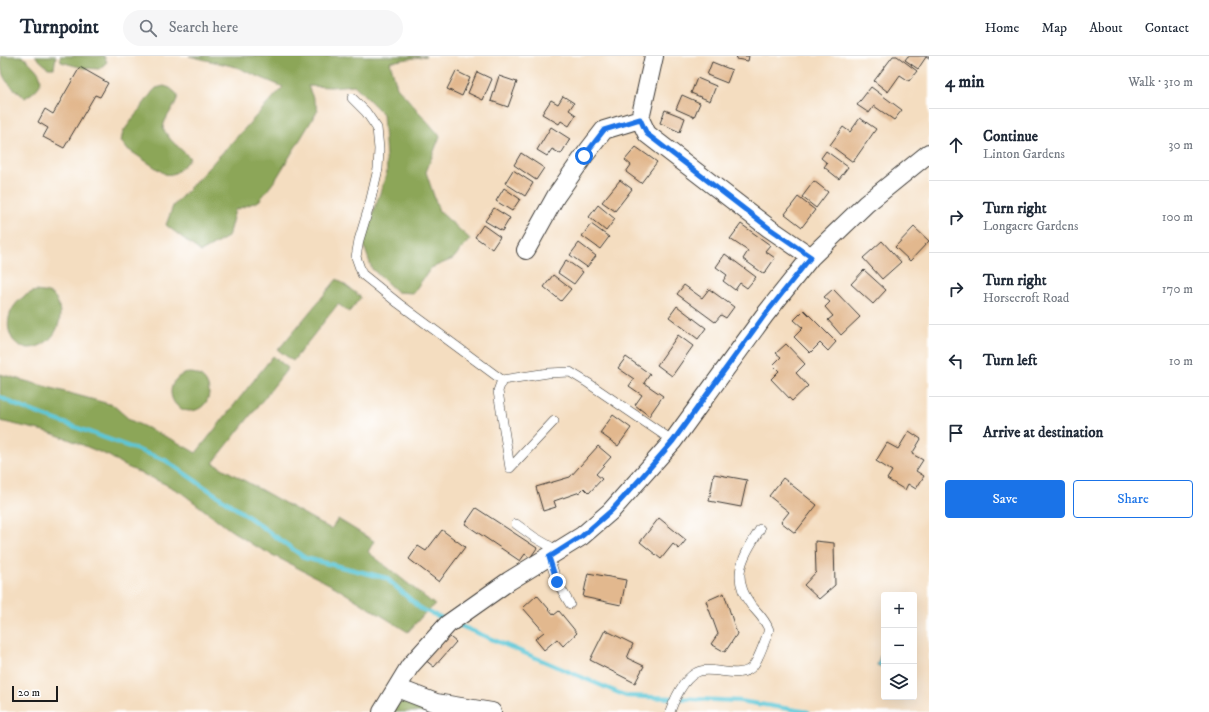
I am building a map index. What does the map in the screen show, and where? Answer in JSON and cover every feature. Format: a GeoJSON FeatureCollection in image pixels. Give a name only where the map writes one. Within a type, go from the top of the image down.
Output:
{"type":"FeatureCollection","features":[{"type":"Feature","properties":{"kind":"street"},"geometry":{"type":"LineString","coordinates":[[654,56],[640,119],[647,134],[769,228],[811,257]]}},
{"type":"Feature","properties":{"kind":"street"},"geometry":{"type":"LineString","coordinates":[[526,250],[556,196],[604,130],[640,119]]}},
{"type":"Feature","properties":{"kind":"street"},"geometry":{"type":"LineString","coordinates":[[382,712],[410,666],[448,624],[509,581],[582,536],[611,511],[673,441],[764,316],[811,257],[866,204],[929,153]]}},
{"type":"Feature","properties":{"kind":"street"},"geometry":{"type":"LineString","coordinates":[[397,688],[436,703],[492,712]]}},
{"type":"Feature","properties":{"kind":"lane"},"geometry":{"type":"LineString","coordinates":[[352,98],[366,112],[377,128],[379,149],[378,169],[370,207],[359,240],[356,257],[362,274],[398,303],[502,380],[548,373],[570,372],[673,441]]}},
{"type":"Feature","properties":{"kind":"lane"},"geometry":{"type":"LineString","coordinates":[[502,380],[498,391],[510,468],[554,421]]}},
{"type":"Feature","properties":{"kind":"lane"},"geometry":{"type":"LineString","coordinates":[[516,524],[534,537],[553,554],[557,582],[570,604]]}},
{"type":"Feature","properties":{"kind":"lane"},"geometry":{"type":"LineString","coordinates":[[670,712],[678,692],[693,675],[700,671],[712,670],[735,673],[745,672],[753,667],[768,630],[765,621],[744,595],[740,584],[739,572],[743,558],[760,529]]}},
{"type":"Feature","properties":{"kind":"green space"},"geometry":{"type":"Polygon","coordinates":[[[1,56],[21,56],[26,59],[38,71],[41,80],[38,88],[25,98],[14,89],[6,81],[2,71],[1,56]]]}},
{"type":"Feature","properties":{"kind":"green space"},"geometry":{"type":"Polygon","coordinates":[[[35,56],[56,56],[54,68],[48,68],[35,56]]]}},
{"type":"Feature","properties":{"kind":"green space"},"geometry":{"type":"Polygon","coordinates":[[[60,56],[104,56],[107,62],[99,69],[83,68],[61,62],[60,56]]]}},
{"type":"Feature","properties":{"kind":"green space"},"geometry":{"type":"Polygon","coordinates":[[[189,56],[426,56],[390,62],[397,87],[440,136],[426,172],[439,211],[470,239],[453,259],[431,268],[413,293],[397,292],[372,269],[363,243],[387,172],[383,114],[354,85],[331,87],[308,86],[318,110],[276,179],[259,201],[235,210],[228,237],[201,252],[166,225],[173,206],[283,87],[236,67],[189,56]]]}},
{"type":"Feature","properties":{"kind":"green space"},"geometry":{"type":"Polygon","coordinates":[[[164,86],[170,88],[178,95],[175,104],[165,120],[163,129],[171,140],[190,158],[179,170],[169,175],[165,174],[126,148],[121,141],[123,132],[153,91],[156,88],[164,86]]]}},
{"type":"Feature","properties":{"kind":"green space"},"geometry":{"type":"Polygon","coordinates":[[[337,279],[361,297],[349,312],[338,304],[293,361],[278,350],[337,279]]]}},
{"type":"Feature","properties":{"kind":"green space"},"geometry":{"type":"Polygon","coordinates":[[[36,291],[48,293],[55,297],[60,315],[57,329],[53,335],[42,344],[36,347],[28,348],[20,346],[13,340],[9,332],[8,324],[12,310],[17,303],[22,298],[36,291]]]}},
{"type":"Feature","properties":{"kind":"green space"},"geometry":{"type":"Polygon","coordinates":[[[273,356],[288,368],[213,463],[331,529],[338,519],[374,541],[368,552],[435,605],[424,614],[408,632],[335,587],[253,545],[229,529],[182,493],[165,484],[125,466],[109,456],[68,439],[48,432],[0,421],[0,374],[113,405],[130,420],[175,441],[196,453],[273,356]]]}},
{"type":"Feature","properties":{"kind":"green space"},"geometry":{"type":"Polygon","coordinates":[[[190,373],[203,379],[209,392],[203,405],[190,411],[177,405],[171,392],[177,379],[190,373]]]}},
{"type":"Feature","properties":{"kind":"green space"},"geometry":{"type":"Polygon","coordinates":[[[401,695],[454,712],[392,712],[401,695]]]}},
{"type":"Feature","properties":{"kind":"water"},"geometry":{"type":"Polygon","coordinates":[[[881,654],[881,667],[877,665],[881,654]]]}},
{"type":"Feature","properties":{"kind":"building"},"geometry":{"type":"Polygon","coordinates":[[[737,56],[749,56],[748,61],[736,59],[737,56]]]}},
{"type":"Feature","properties":{"kind":"building"},"geometry":{"type":"Polygon","coordinates":[[[893,56],[897,56],[917,71],[909,81],[900,75],[888,92],[874,81],[893,56]]]}},
{"type":"Feature","properties":{"kind":"building"},"geometry":{"type":"Polygon","coordinates":[[[908,56],[929,56],[929,59],[926,57],[918,69],[905,60],[908,56]]]}},
{"type":"Feature","properties":{"kind":"building"},"geometry":{"type":"Polygon","coordinates":[[[712,62],[732,70],[727,83],[707,75],[712,62]]]}},
{"type":"Feature","properties":{"kind":"building"},"geometry":{"type":"Polygon","coordinates":[[[80,67],[108,83],[100,97],[95,95],[64,148],[43,137],[48,128],[38,122],[45,109],[53,114],[80,67]]]}},
{"type":"Feature","properties":{"kind":"building"},"geometry":{"type":"Polygon","coordinates":[[[456,71],[470,78],[462,96],[447,89],[456,71]]]}},
{"type":"Feature","properties":{"kind":"building"},"geometry":{"type":"Polygon","coordinates":[[[477,72],[492,79],[483,100],[468,93],[477,72]]]}},
{"type":"Feature","properties":{"kind":"building"},"geometry":{"type":"Polygon","coordinates":[[[499,76],[517,82],[508,107],[491,101],[499,76]]]}},
{"type":"Feature","properties":{"kind":"building"},"geometry":{"type":"Polygon","coordinates":[[[697,78],[716,86],[710,101],[691,93],[697,78]]]}},
{"type":"Feature","properties":{"kind":"building"},"geometry":{"type":"Polygon","coordinates":[[[871,87],[902,110],[894,120],[874,106],[869,113],[857,105],[871,87]]]}},
{"type":"Feature","properties":{"kind":"building"},"geometry":{"type":"Polygon","coordinates":[[[682,95],[700,103],[694,117],[676,109],[682,95]]]}},
{"type":"Feature","properties":{"kind":"building"},"geometry":{"type":"Polygon","coordinates":[[[563,96],[574,103],[569,110],[576,115],[569,126],[561,121],[559,124],[542,114],[551,100],[558,104],[563,96]]]}},
{"type":"Feature","properties":{"kind":"building"},"geometry":{"type":"Polygon","coordinates":[[[665,110],[685,118],[680,132],[660,123],[665,110]]]}},
{"type":"Feature","properties":{"kind":"building"},"geometry":{"type":"Polygon","coordinates":[[[860,118],[876,129],[853,162],[830,145],[843,127],[850,132],[860,118]]]}},
{"type":"Feature","properties":{"kind":"building"},"geometry":{"type":"Polygon","coordinates":[[[551,127],[570,139],[561,154],[552,149],[547,156],[537,150],[551,127]]]}},
{"type":"Feature","properties":{"kind":"building"},"geometry":{"type":"Polygon","coordinates":[[[636,147],[657,162],[641,183],[626,172],[631,165],[625,160],[636,147]]]}},
{"type":"Feature","properties":{"kind":"building"},"geometry":{"type":"Polygon","coordinates":[[[826,151],[848,167],[839,179],[824,167],[827,163],[821,158],[826,151]]]}},
{"type":"Feature","properties":{"kind":"building"},"geometry":{"type":"Polygon","coordinates":[[[521,153],[544,168],[536,180],[514,165],[521,153]]]}},
{"type":"Feature","properties":{"kind":"building"},"geometry":{"type":"Polygon","coordinates":[[[513,170],[533,183],[525,196],[505,183],[513,170]]]}},
{"type":"Feature","properties":{"kind":"building"},"geometry":{"type":"Polygon","coordinates":[[[620,180],[632,189],[615,211],[602,202],[620,180]]]}},
{"type":"Feature","properties":{"kind":"building"},"geometry":{"type":"Polygon","coordinates":[[[814,181],[828,192],[816,208],[802,197],[814,181]]]}},
{"type":"Feature","properties":{"kind":"building"},"geometry":{"type":"Polygon","coordinates":[[[504,188],[520,199],[512,211],[496,201],[504,188]]]}},
{"type":"Feature","properties":{"kind":"building"},"geometry":{"type":"Polygon","coordinates":[[[798,197],[815,210],[802,227],[785,214],[798,197]]]}},
{"type":"Feature","properties":{"kind":"building"},"geometry":{"type":"Polygon","coordinates":[[[598,205],[615,219],[606,231],[589,217],[598,205]]]}},
{"type":"Feature","properties":{"kind":"building"},"geometry":{"type":"Polygon","coordinates":[[[494,208],[510,218],[502,231],[485,221],[494,208]]]}},
{"type":"Feature","properties":{"kind":"building"},"geometry":{"type":"Polygon","coordinates":[[[591,224],[609,237],[600,249],[582,236],[591,224]]]}},
{"type":"Feature","properties":{"kind":"building"},"geometry":{"type":"Polygon","coordinates":[[[741,224],[770,245],[765,251],[775,258],[764,274],[743,259],[748,251],[730,239],[741,224]]]}},
{"type":"Feature","properties":{"kind":"building"},"geometry":{"type":"Polygon","coordinates":[[[483,225],[500,237],[492,249],[475,237],[483,225]]]}},
{"type":"Feature","properties":{"kind":"building"},"geometry":{"type":"Polygon","coordinates":[[[914,227],[929,241],[910,261],[895,247],[914,227]]]}},
{"type":"Feature","properties":{"kind":"building"},"geometry":{"type":"Polygon","coordinates":[[[882,241],[901,262],[882,279],[863,258],[882,241]]]}},
{"type":"Feature","properties":{"kind":"building"},"geometry":{"type":"Polygon","coordinates":[[[579,243],[596,256],[587,267],[570,255],[579,243]]]}},
{"type":"Feature","properties":{"kind":"building"},"geometry":{"type":"Polygon","coordinates":[[[725,254],[756,277],[747,288],[740,283],[735,290],[723,281],[727,275],[716,267],[725,254]]]}},
{"type":"Feature","properties":{"kind":"building"},"geometry":{"type":"Polygon","coordinates":[[[566,260],[583,272],[574,284],[558,273],[566,260]]]}},
{"type":"Feature","properties":{"kind":"building"},"geometry":{"type":"Polygon","coordinates":[[[864,270],[886,290],[873,304],[851,284],[864,270]]]}},
{"type":"Feature","properties":{"kind":"building"},"geometry":{"type":"Polygon","coordinates":[[[553,275],[571,289],[561,301],[544,287],[553,275]]]}},
{"type":"Feature","properties":{"kind":"building"},"geometry":{"type":"Polygon","coordinates":[[[684,285],[702,298],[709,289],[734,307],[726,318],[721,315],[715,322],[677,294],[684,285]]]}},
{"type":"Feature","properties":{"kind":"building"},"geometry":{"type":"Polygon","coordinates":[[[833,289],[860,317],[841,335],[828,320],[833,316],[825,307],[830,302],[824,297],[833,289]]]}},
{"type":"Feature","properties":{"kind":"building"},"geometry":{"type":"Polygon","coordinates":[[[677,306],[706,328],[698,339],[669,317],[677,306]]]}},
{"type":"Feature","properties":{"kind":"building"},"geometry":{"type":"Polygon","coordinates":[[[804,310],[836,342],[828,351],[820,343],[810,353],[794,337],[803,328],[794,320],[804,310]]]}},
{"type":"Feature","properties":{"kind":"building"},"geometry":{"type":"Polygon","coordinates":[[[678,335],[693,346],[672,376],[657,365],[678,335]]]}},
{"type":"Feature","properties":{"kind":"building"},"geometry":{"type":"Polygon","coordinates":[[[786,344],[805,364],[796,373],[808,386],[792,401],[771,379],[779,371],[773,365],[781,357],[776,353],[786,344]]]}},
{"type":"Feature","properties":{"kind":"building"},"geometry":{"type":"Polygon","coordinates":[[[626,357],[650,374],[644,383],[663,396],[649,416],[635,405],[642,395],[629,386],[634,379],[618,368],[626,357]]]}},
{"type":"Feature","properties":{"kind":"building"},"geometry":{"type":"Polygon","coordinates":[[[613,415],[631,428],[618,446],[600,433],[613,415]]]}},
{"type":"Feature","properties":{"kind":"building"},"geometry":{"type":"Polygon","coordinates":[[[909,431],[921,439],[912,454],[923,460],[916,471],[924,476],[916,489],[908,484],[905,490],[887,479],[892,471],[876,461],[887,443],[898,449],[909,431]]]}},
{"type":"Feature","properties":{"kind":"building"},"geometry":{"type":"Polygon","coordinates":[[[598,446],[611,457],[596,474],[602,479],[589,493],[584,488],[580,492],[554,501],[556,507],[543,511],[536,487],[570,477],[598,446]]]}},
{"type":"Feature","properties":{"kind":"building"},"geometry":{"type":"Polygon","coordinates":[[[714,474],[747,480],[741,507],[709,501],[714,474]]]}},
{"type":"Feature","properties":{"kind":"building"},"geometry":{"type":"Polygon","coordinates":[[[783,478],[817,505],[795,533],[781,522],[789,512],[769,496],[783,478]]]}},
{"type":"Feature","properties":{"kind":"building"},"geometry":{"type":"Polygon","coordinates":[[[476,508],[537,548],[530,558],[525,554],[520,561],[465,524],[476,508]]]}},
{"type":"Feature","properties":{"kind":"building"},"geometry":{"type":"Polygon","coordinates":[[[659,518],[686,540],[679,549],[673,544],[661,559],[640,542],[659,518]]]}},
{"type":"Feature","properties":{"kind":"building"},"geometry":{"type":"Polygon","coordinates":[[[442,530],[465,547],[439,582],[409,559],[418,546],[426,551],[442,530]]]}},
{"type":"Feature","properties":{"kind":"building"},"geometry":{"type":"Polygon","coordinates":[[[815,541],[834,543],[835,585],[819,599],[804,585],[816,572],[815,541]]]}},
{"type":"Feature","properties":{"kind":"building"},"geometry":{"type":"Polygon","coordinates":[[[588,573],[626,580],[621,605],[583,597],[588,573]]]}},
{"type":"Feature","properties":{"kind":"building"},"geometry":{"type":"Polygon","coordinates":[[[724,593],[737,634],[725,652],[711,644],[718,634],[706,601],[724,593]]]}},
{"type":"Feature","properties":{"kind":"building"},"geometry":{"type":"Polygon","coordinates":[[[537,595],[554,615],[559,611],[577,633],[563,646],[557,639],[544,650],[535,639],[544,632],[523,608],[537,595]]]}},
{"type":"Feature","properties":{"kind":"building"},"geometry":{"type":"Polygon","coordinates":[[[605,630],[633,644],[627,658],[644,666],[635,683],[590,660],[605,630]]]}},
{"type":"Feature","properties":{"kind":"building"},"geometry":{"type":"Polygon","coordinates":[[[446,634],[456,642],[434,667],[424,659],[446,634]]]}},
{"type":"Feature","properties":{"kind":"waterway"},"geometry":{"type":"LineString","coordinates":[[0,397],[18,406],[165,460],[250,518],[305,558],[386,578],[421,609],[447,620]]}},
{"type":"Feature","properties":{"kind":"waterway"},"geometry":{"type":"LineString","coordinates":[[456,624],[626,696],[740,701],[808,712]]}},
{"type":"Feature","properties":{"kind":"route"},"geometry":{"type":"LineString","coordinates":[[557,582],[549,557],[582,536],[611,511],[641,478],[673,441],[764,316],[811,257],[769,228],[647,134],[640,119],[604,130],[584,156]]}}]}
